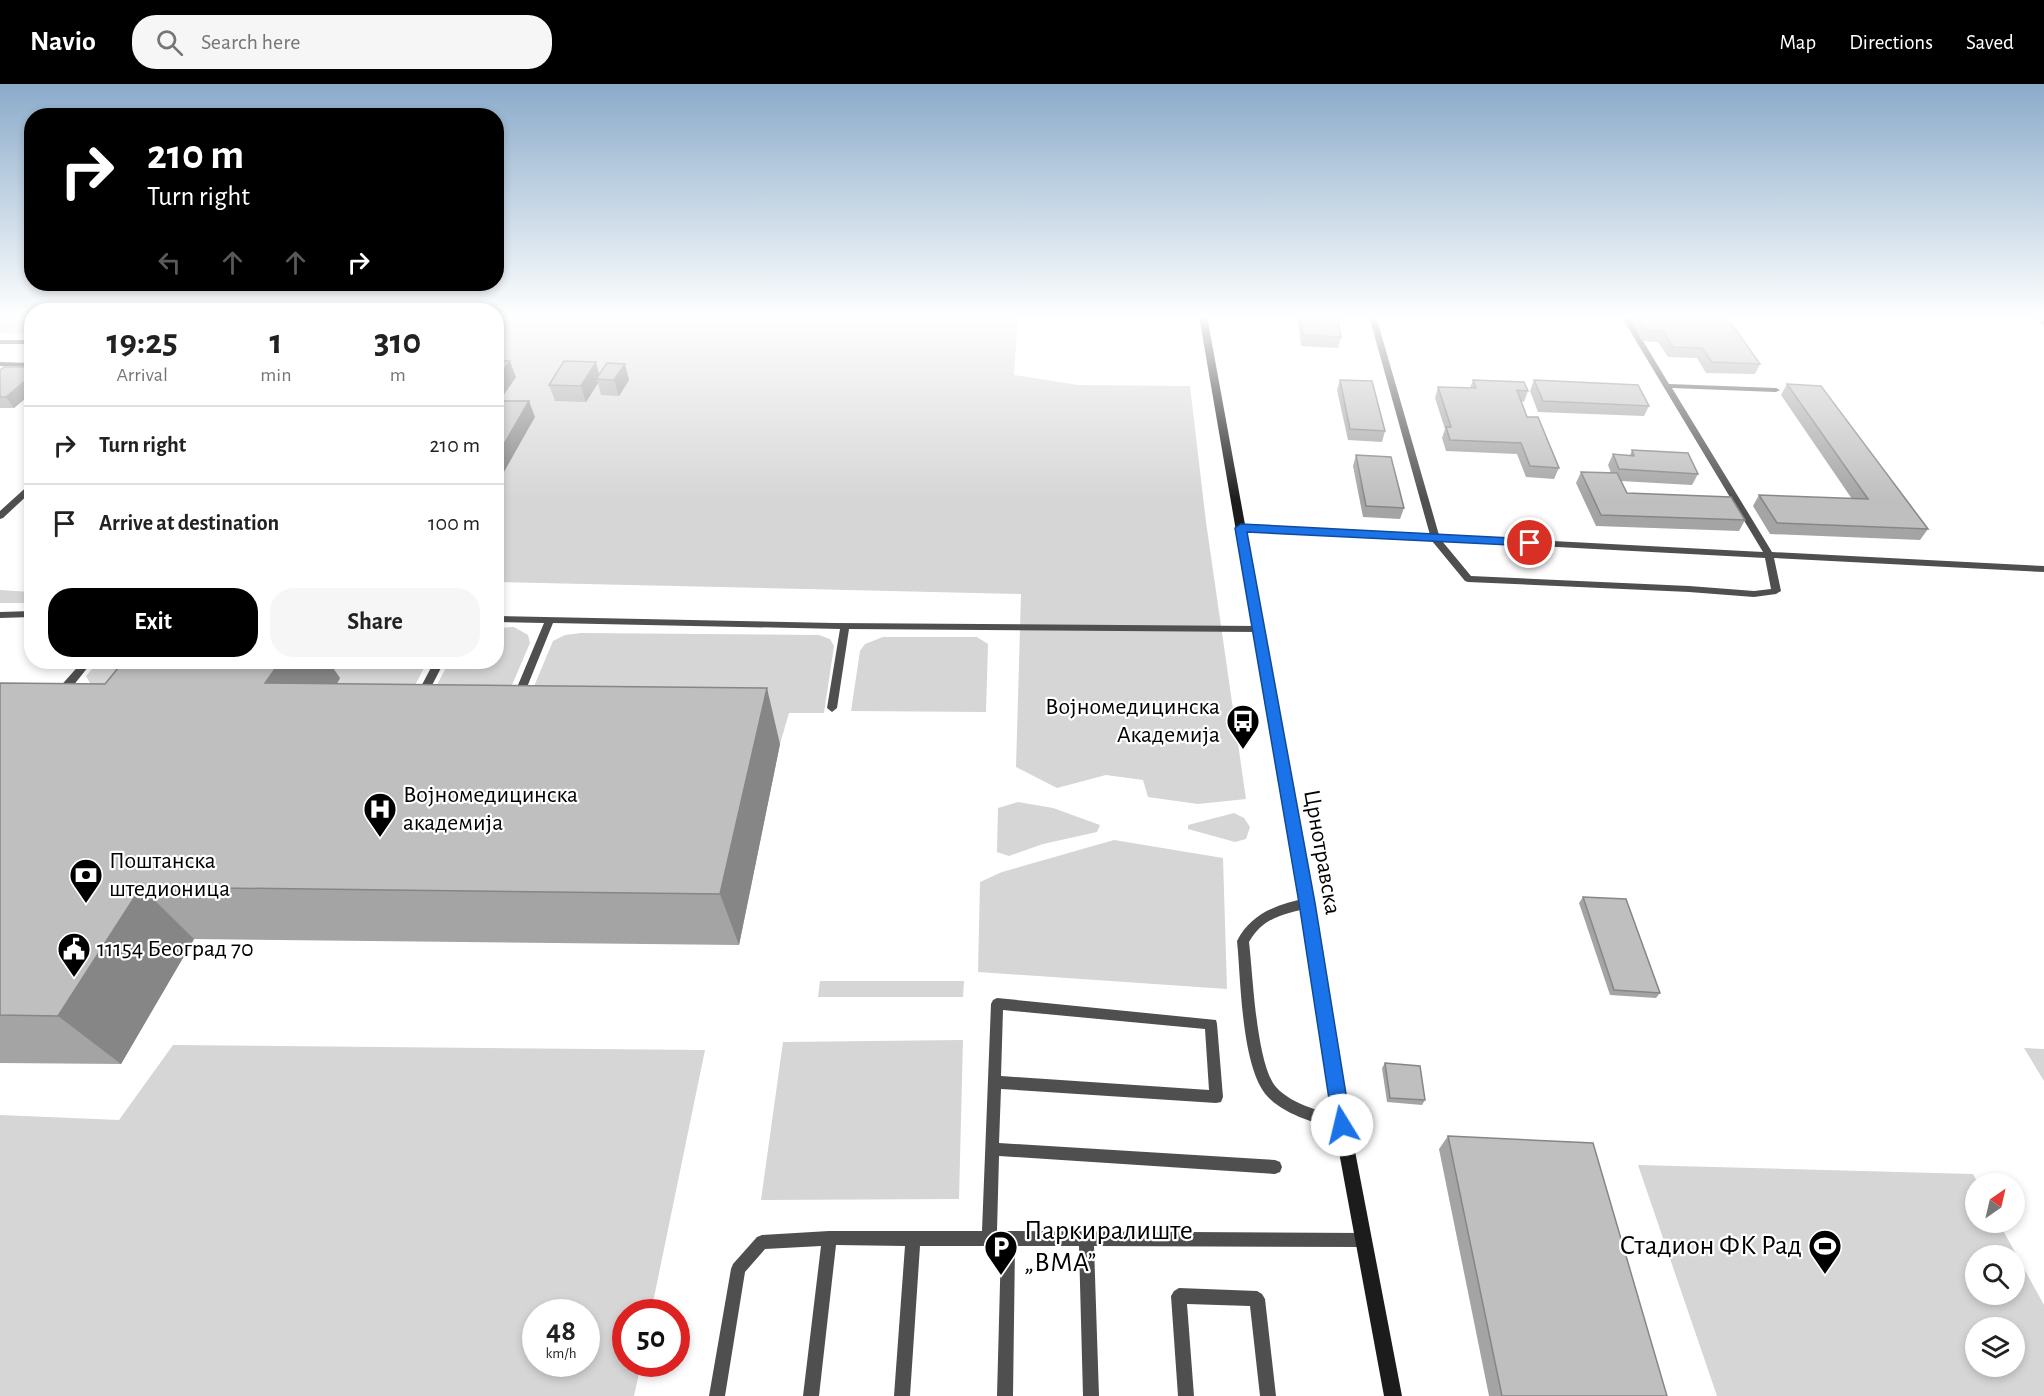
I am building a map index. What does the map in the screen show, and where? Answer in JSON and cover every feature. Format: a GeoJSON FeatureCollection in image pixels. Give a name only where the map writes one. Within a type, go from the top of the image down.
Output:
{"type":"FeatureCollection","features":[{"type":"Feature","properties":{"kind":"main road","name":"Црнотравска"},"geometry":{"type":"LineString","coordinates":[[1214,377],[1307,903],[1342,1125],[1393,1396]]}},
{"type":"Feature","properties":{"kind":"street"},"geometry":{"type":"LineString","coordinates":[[0,516],[24,493]]}},
{"type":"Feature","properties":{"kind":"lane"},"geometry":{"type":"LineString","coordinates":[[1389,377],[1435,538],[1468,579],[1689,588],[1754,594],[1776,591],[1769,555],[1661,377]]}},
{"type":"Feature","properties":{"kind":"lane"},"geometry":{"type":"LineString","coordinates":[[1666,386],[1776,390]]}},
{"type":"Feature","properties":{"kind":"lane"},"geometry":{"type":"LineString","coordinates":[[1241,528],[2044,569]]}},
{"type":"Feature","properties":{"kind":"lane"},"geometry":{"type":"LineString","coordinates":[[0,615],[24,614]]}},
{"type":"Feature","properties":{"kind":"lane"},"geometry":{"type":"LineString","coordinates":[[504,619],[845,626],[1259,629]]}},
{"type":"Feature","properties":{"kind":"lane"},"geometry":{"type":"LineString","coordinates":[[513,708],[550,620]]}},
{"type":"Feature","properties":{"kind":"lane"},"geometry":{"type":"LineString","coordinates":[[832,708],[845,626]]}},
{"type":"Feature","properties":{"kind":"lane"},"geometry":{"type":"LineString","coordinates":[[73,693],[56,693],[80,669]]}},
{"type":"Feature","properties":{"kind":"lane"},"geometry":{"type":"LineString","coordinates":[[413,711],[435,669]]}},
{"type":"Feature","properties":{"kind":"lane"},"geometry":{"type":"LineString","coordinates":[[1307,903],[1284,907],[1256,921],[1244,941],[1258,1064],[1270,1090],[1284,1101],[1342,1125]]}},
{"type":"Feature","properties":{"kind":"lane"},"geometry":{"type":"LineString","coordinates":[[989,1239],[991,1149],[997,1004],[1211,1024],[1216,1097],[994,1082]]}},
{"type":"Feature","properties":{"kind":"lane"},"geometry":{"type":"LineString","coordinates":[[991,1149],[1275,1167]]}},
{"type":"Feature","properties":{"kind":"lane"},"geometry":{"type":"LineString","coordinates":[[717,1396],[738,1269],[762,1242],[830,1238],[1363,1240]]}},
{"type":"Feature","properties":{"kind":"lane"},"geometry":{"type":"LineString","coordinates":[[811,1396],[830,1238]]}},
{"type":"Feature","properties":{"kind":"lane"},"geometry":{"type":"LineString","coordinates":[[902,1396],[913,1239]]}},
{"type":"Feature","properties":{"kind":"lane"},"geometry":{"type":"LineString","coordinates":[[1086,1239],[1091,1396]]}},
{"type":"Feature","properties":{"kind":"lane"},"geometry":{"type":"LineString","coordinates":[[1005,1396],[1008,1240]]}},
{"type":"Feature","properties":{"kind":"lane"},"geometry":{"type":"LineString","coordinates":[[1186,1396],[1179,1296],[1257,1299],[1268,1396]]}},
{"type":"Feature","properties":{"kind":"shaded area"},"geometry":{"type":"Polygon","coordinates":[[[504,377],[1028,377],[1078,385],[1190,386],[1206,522],[1246,799],[1198,804],[1148,797],[1143,780],[1106,775],[1057,788],[1016,767],[1021,594],[504,582],[504,377]]]}},
{"type":"Feature","properties":{"kind":"shaded area"},"geometry":{"type":"Polygon","coordinates":[[[0,590],[24,592],[24,603],[0,603],[0,590]]]}},
{"type":"Feature","properties":{"kind":"shaded area"},"geometry":{"type":"Polygon","coordinates":[[[514,627],[528,635],[530,643],[488,741],[408,740],[445,669],[504,669],[504,628],[514,627]]]}},
{"type":"Feature","properties":{"kind":"shaded area"},"geometry":{"type":"Polygon","coordinates":[[[581,633],[819,635],[830,639],[834,646],[824,713],[789,713],[780,744],[511,741],[553,641],[565,635],[581,633]]]}},
{"type":"Feature","properties":{"kind":"shaded area"},"geometry":{"type":"Polygon","coordinates":[[[883,637],[977,637],[988,644],[986,712],[851,711],[860,651],[865,644],[883,637]]]}},
{"type":"Feature","properties":{"kind":"shaded area"},"geometry":{"type":"Polygon","coordinates":[[[92,669],[423,669],[387,740],[91,685],[86,676],[92,669]]]}},
{"type":"Feature","properties":{"kind":"shaded area"},"geometry":{"type":"Polygon","coordinates":[[[1018,802],[1053,808],[1100,825],[1097,832],[1043,844],[1009,856],[997,852],[998,808],[1018,802]]]}},
{"type":"Feature","properties":{"kind":"shaded area"},"geometry":{"type":"Polygon","coordinates":[[[1234,813],[1244,818],[1250,827],[1246,839],[1235,842],[1188,829],[1188,825],[1234,813]]]}},
{"type":"Feature","properties":{"kind":"shaded area"},"geometry":{"type":"Polygon","coordinates":[[[1114,840],[1223,858],[1227,989],[978,972],[980,882],[1002,872],[1114,840]]]}},
{"type":"Feature","properties":{"kind":"shaded area"},"geometry":{"type":"Polygon","coordinates":[[[820,981],[964,981],[963,997],[818,997],[820,981]]]}},
{"type":"Feature","properties":{"kind":"shaded area"},"geometry":{"type":"Polygon","coordinates":[[[963,1040],[959,1199],[761,1200],[783,1042],[963,1040]]]}},
{"type":"Feature","properties":{"kind":"shaded area"},"geometry":{"type":"Polygon","coordinates":[[[173,1045],[705,1050],[654,1299],[612,1299],[612,1377],[638,1377],[634,1396],[0,1396],[0,1115],[119,1120],[173,1045]]]}},
{"type":"Feature","properties":{"kind":"shaded area"},"geometry":{"type":"Polygon","coordinates":[[[2024,1048],[2044,1049],[2044,1081],[2024,1048]]]}},
{"type":"Feature","properties":{"kind":"shaded area","name":"Стадион ФК Рад"},"geometry":{"type":"Polygon","coordinates":[[[1638,1165],[1965,1174],[1965,1233],[2004,1233],[2011,1245],[1965,1245],[1965,1305],[2025,1305],[2025,1270],[2044,1305],[2044,1396],[1717,1396],[1638,1165]]]}},
{"type":"Feature","properties":{"kind":"building"},"geometry":{"type":"Polygon","coordinates":[[[0,377],[24,377],[24,382],[6,397],[0,397],[0,377]]]}},
{"type":"Feature","properties":{"kind":"building"},"geometry":{"type":"Polygon","coordinates":[[[554,377],[586,377],[581,386],[549,385],[554,377]]]}},
{"type":"Feature","properties":{"kind":"building"},"geometry":{"type":"Polygon","coordinates":[[[597,377],[616,377],[614,380],[596,379],[597,377]]]}},
{"type":"Feature","properties":{"kind":"building"},"geometry":{"type":"Polygon","coordinates":[[[1340,380],[1372,381],[1385,431],[1350,429],[1340,380]]]}},
{"type":"Feature","properties":{"kind":"building"},"geometry":{"type":"Polygon","coordinates":[[[1473,380],[1524,382],[1528,391],[1517,390],[1527,417],[1538,417],[1559,468],[1530,466],[1521,443],[1450,440],[1446,427],[1451,427],[1438,387],[1476,388],[1473,380]]]}},
{"type":"Feature","properties":{"kind":"building"},"geometry":{"type":"Polygon","coordinates":[[[1534,380],[1638,385],[1649,406],[1543,401],[1534,380]]]}},
{"type":"Feature","properties":{"kind":"building"},"geometry":{"type":"Polygon","coordinates":[[[1787,384],[1821,386],[1928,529],[1777,523],[1759,495],[1868,499],[1787,384]]]}},
{"type":"Feature","properties":{"kind":"building"},"geometry":{"type":"Polygon","coordinates":[[[504,401],[529,401],[504,444],[504,401]]]}},
{"type":"Feature","properties":{"kind":"building"},"geometry":{"type":"Polygon","coordinates":[[[1632,450],[1688,453],[1698,474],[1619,469],[1613,454],[1634,456],[1632,450]]]}},
{"type":"Feature","properties":{"kind":"building"},"geometry":{"type":"Polygon","coordinates":[[[1356,455],[1391,457],[1404,508],[1366,506],[1356,455]]]}},
{"type":"Feature","properties":{"kind":"building"},"geometry":{"type":"Polygon","coordinates":[[[1581,472],[1617,473],[1627,493],[1731,497],[1745,520],[1601,515],[1581,472]]]}},
{"type":"Feature","properties":{"kind":"building","name":"Војномедицинска академија"},"geometry":{"type":"Polygon","coordinates":[[[117,669],[275,669],[265,683],[767,688],[720,894],[141,887],[58,1016],[0,1015],[0,683],[105,684],[117,669]]]}},
{"type":"Feature","properties":{"kind":"building"},"geometry":{"type":"Polygon","coordinates":[[[1583,897],[1626,899],[1660,993],[1614,990],[1583,897]]]}},
{"type":"Feature","properties":{"kind":"building"},"geometry":{"type":"Polygon","coordinates":[[[1385,1063],[1420,1066],[1425,1100],[1390,1098],[1385,1063]]]}},
{"type":"Feature","properties":{"kind":"building"},"geometry":{"type":"Polygon","coordinates":[[[1448,1136],[1593,1143],[1667,1396],[1502,1396],[1448,1136]]]}},
{"type":"Feature","properties":{"kind":"place","name":"Војномедицинска Академија"},"geometry":{"type":"Point","coordinates":[1243,750]}},
{"type":"Feature","properties":{"kind":"place","name":"Војномедицинска академија"},"geometry":{"type":"Point","coordinates":[380,838]}},
{"type":"Feature","properties":{"kind":"place","name":"Поштанска штедионица"},"geometry":{"type":"Point","coordinates":[86,904]}},
{"type":"Feature","properties":{"kind":"place","name":"11154 Београд 70"},"geometry":{"type":"Point","coordinates":[74,978]}},
{"type":"Feature","properties":{"kind":"place","name":"Стадион ФК Рад"},"geometry":{"type":"Point","coordinates":[1825,1275]}},
{"type":"Feature","properties":{"kind":"place","name":"Паркиралиште „ВМА”"},"geometry":{"type":"Point","coordinates":[1001,1276]}},
{"type":"Feature","properties":{"kind":"route"},"geometry":{"type":"LineString","coordinates":[[1342,1125],[1307,903],[1241,528],[1530,543]]}}]}
